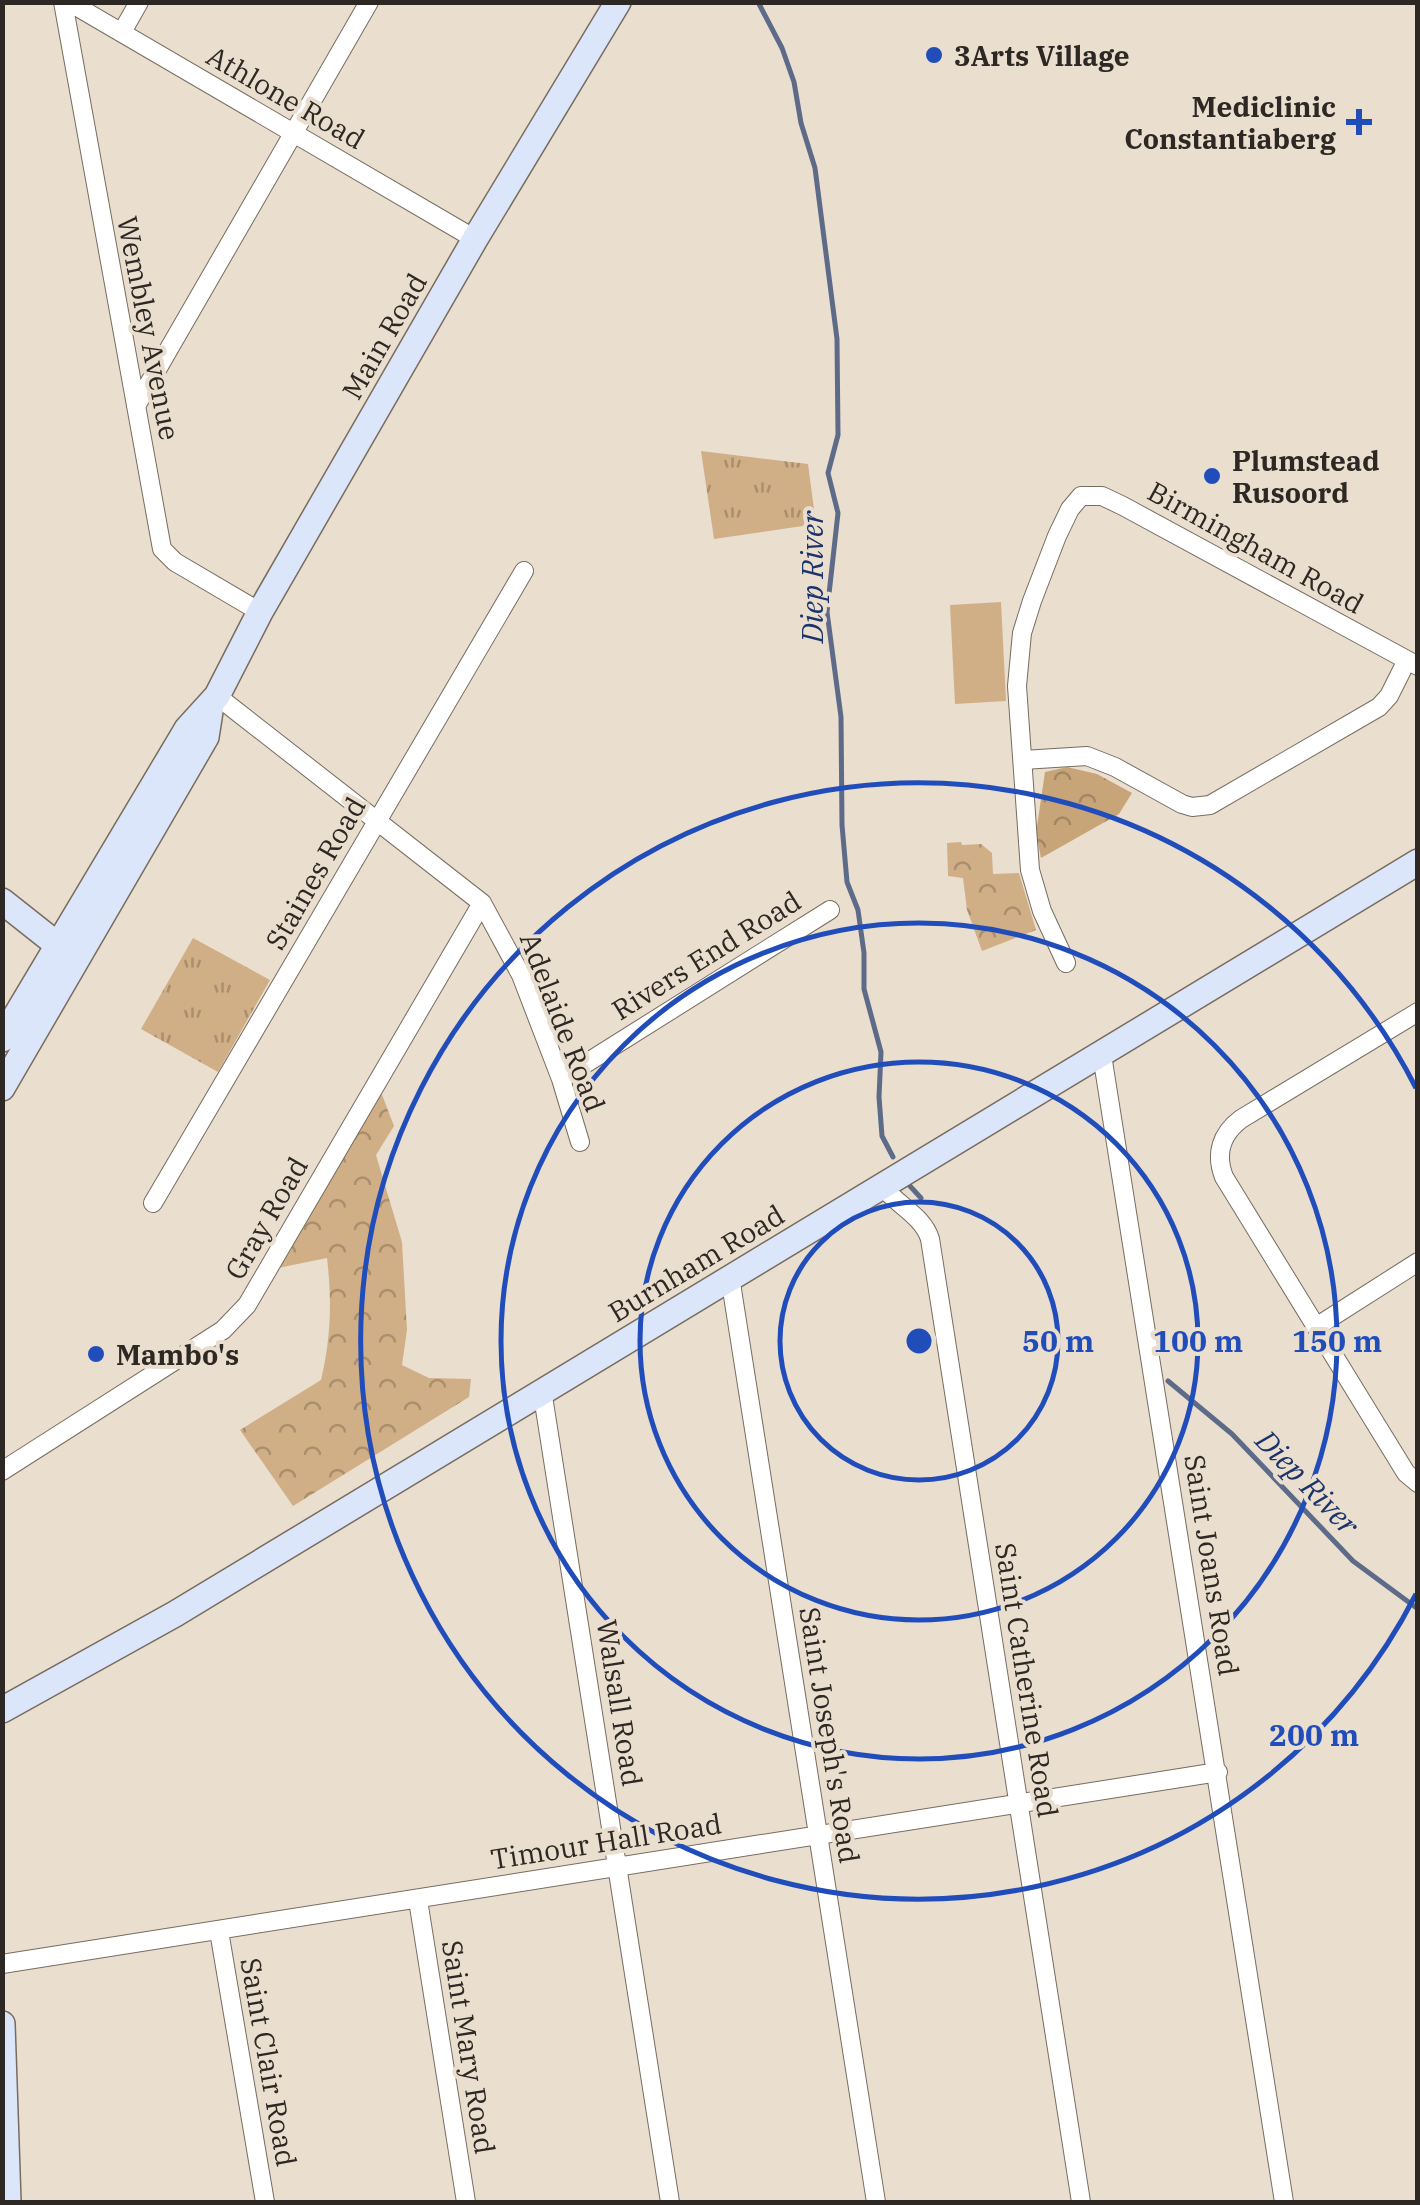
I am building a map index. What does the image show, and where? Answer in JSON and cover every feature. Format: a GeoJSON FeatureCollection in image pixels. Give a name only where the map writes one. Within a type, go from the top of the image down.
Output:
{"type":"FeatureCollection","features":[{"type":"Feature","properties":{"kind":"street","name":"Athlone Road"},"geometry":{"type":"LineString","coordinates":[[66,2],[475,239]]}},
{"type":"Feature","properties":{"kind":"street","name":"Wembley Avenue"},"geometry":{"type":"LineString","coordinates":[[66,2],[165,555],[260,612]]}},
{"type":"Feature","properties":{"kind":"street"},"geometry":{"type":"LineString","coordinates":[[122,32],[139,2]]}},
{"type":"Feature","properties":{"kind":"street"},"geometry":{"type":"LineString","coordinates":[[136,406],[369,2]]}},
{"type":"Feature","properties":{"kind":"street","name":"Main Road"},"geometry":{"type":"LineString","coordinates":[[2,1039],[67,953],[206,738],[214,700],[260,612],[475,239],[618,2]]}},
{"type":"Feature","properties":{"kind":"street","name":"Birmingham Road"},"geometry":{"type":"LineString","coordinates":[[1023,760],[1017,686],[1022,632],[1048,557],[1070,509],[1081,496],[1102,496],[1113,501],[1412,663]]}},
{"type":"Feature","properties":{"kind":"street","name":"Staines Road"},"geometry":{"type":"LineString","coordinates":[[154,1203],[524,571]]}},
{"type":"Feature","properties":{"kind":"street"},"geometry":{"type":"LineString","coordinates":[[1066,963],[1042,912],[1030,870],[1023,760],[1087,756],[1182,804],[1210,805],[1383,704],[1412,663]]}},
{"type":"Feature","properties":{"kind":"street","name":"Adelaide Road"},"geometry":{"type":"LineString","coordinates":[[214,700],[378,820],[482,903],[521,975],[561,1079],[580,1142]]}},
{"type":"Feature","properties":{"kind":"street","name":"Burnham Road"},"geometry":{"type":"LineString","coordinates":[[2,1710],[175,1614],[1418,862]]}},
{"type":"Feature","properties":{"kind":"street"},"geometry":{"type":"LineString","coordinates":[[2,901],[67,953]]}},
{"type":"Feature","properties":{"kind":"street","name":"Gray Road"},"geometry":{"type":"LineString","coordinates":[[2,1471],[223,1330],[247,1305],[482,903]]}},
{"type":"Feature","properties":{"kind":"street","name":"Rivers End Road"},"geometry":{"type":"LineString","coordinates":[[561,1079],[830,910]]}},
{"type":"Feature","properties":{"kind":"street","name":"Main Road"},"geometry":{"type":"LineString","coordinates":[[2,1088],[67,953]]}},
{"type":"Feature","properties":{"kind":"street"},"geometry":{"type":"LineString","coordinates":[[1418,1012],[1241,1119],[1222,1142],[1219,1161],[1224,1178],[1406,1473],[1418,1483]]}},
{"type":"Feature","properties":{"kind":"street","name":"Saint Joans Road"},"geometry":{"type":"LineString","coordinates":[[1102,1055],[1284,2202]]}},
{"type":"Feature","properties":{"kind":"street","name":"Saint Catherine Road"},"geometry":{"type":"LineString","coordinates":[[898,1177],[894,1201],[921,1220],[930,1239],[1082,2202]]}},
{"type":"Feature","properties":{"kind":"street"},"geometry":{"type":"LineString","coordinates":[[1316,1326],[1418,1262]]}},
{"type":"Feature","properties":{"kind":"street","name":"Saint Joseph's Road"},"geometry":{"type":"LineString","coordinates":[[730,1277],[876,2202]]}},
{"type":"Feature","properties":{"kind":"street","name":"Walsall Road"},"geometry":{"type":"LineString","coordinates":[[542,1390],[670,2202]]}},
{"type":"Feature","properties":{"kind":"street","name":"Timour Hall Road"},"geometry":{"type":"LineString","coordinates":[[2,1964],[1218,1772]]}},
{"type":"Feature","properties":{"kind":"street","name":"Saint Mary Road"},"geometry":{"type":"LineString","coordinates":[[418,1900],[466,2202]]}},
{"type":"Feature","properties":{"kind":"street","name":"Saint Clair Road"},"geometry":{"type":"LineString","coordinates":[[219,1931],[264,2202]]}},
{"type":"Feature","properties":{"kind":"street"},"geometry":{"type":"LineString","coordinates":[[2,2024],[8,2202]]}},
{"type":"Feature","properties":{"kind":"green space"},"geometry":{"type":"Polygon","coordinates":[[[701,451],[808,464],[816,524],[714,539],[701,451]]]}},
{"type":"Feature","properties":{"kind":"green space"},"geometry":{"type":"Polygon","coordinates":[[[1001,602],[1006,701],[955,704],[950,605],[1001,602]]]}},
{"type":"Feature","properties":{"kind":"green space"},"geometry":{"type":"Polygon","coordinates":[[[1067,767],[1097,774],[1132,793],[1119,814],[1041,858],[1036,833],[1045,772],[1067,767]]]}},
{"type":"Feature","properties":{"kind":"green space"},"geometry":{"type":"Polygon","coordinates":[[[947,843],[981,844],[992,853],[993,874],[1019,873],[1036,930],[982,951],[967,910],[963,878],[948,876],[947,843]]]}},
{"type":"Feature","properties":{"kind":"green space"},"geometry":{"type":"Polygon","coordinates":[[[193,938],[270,980],[218,1072],[141,1029],[193,938]]]}},
{"type":"Feature","properties":{"kind":"green space"},"geometry":{"type":"Polygon","coordinates":[[[381,1092],[394,1126],[376,1155],[402,1242],[407,1330],[402,1365],[429,1378],[471,1379],[469,1397],[293,1506],[240,1430],[321,1380],[330,1319],[327,1258],[278,1268],[381,1092]]]}},
{"type":"Feature","properties":{"kind":"waterway","name":"Diep River"},"geometry":{"type":"LineString","coordinates":[[758,2],[782,48],[794,82],[815,168],[837,339],[838,435],[828,473],[838,513],[827,612],[841,717],[847,882],[858,910],[864,989],[881,1052],[882,1136],[893,1157]]}},
{"type":"Feature","properties":{"kind":"waterway","name":"Diep River"},"geometry":{"type":"LineString","coordinates":[[909,1185],[921,1198]]}},
{"type":"Feature","properties":{"kind":"waterway","name":"Diep River"},"geometry":{"type":"LineString","coordinates":[[1168,1381],[1232,1434],[1353,1561],[1418,1609]]}},
{"type":"Feature","properties":{"kind":"place","name":"3Arts Village"},"geometry":{"type":"Point","coordinates":[934,55]}},
{"type":"Feature","properties":{"kind":"place","name":"Mediclinic Constantiaberg"},"geometry":{"type":"Point","coordinates":[1359,122]}},
{"type":"Feature","properties":{"kind":"place","name":"Plumstead Rusoord"},"geometry":{"type":"Point","coordinates":[1212,476]}},
{"type":"Feature","properties":{"kind":"place","name":"Mambo's"},"geometry":{"type":"Point","coordinates":[96,1354]}}]}
